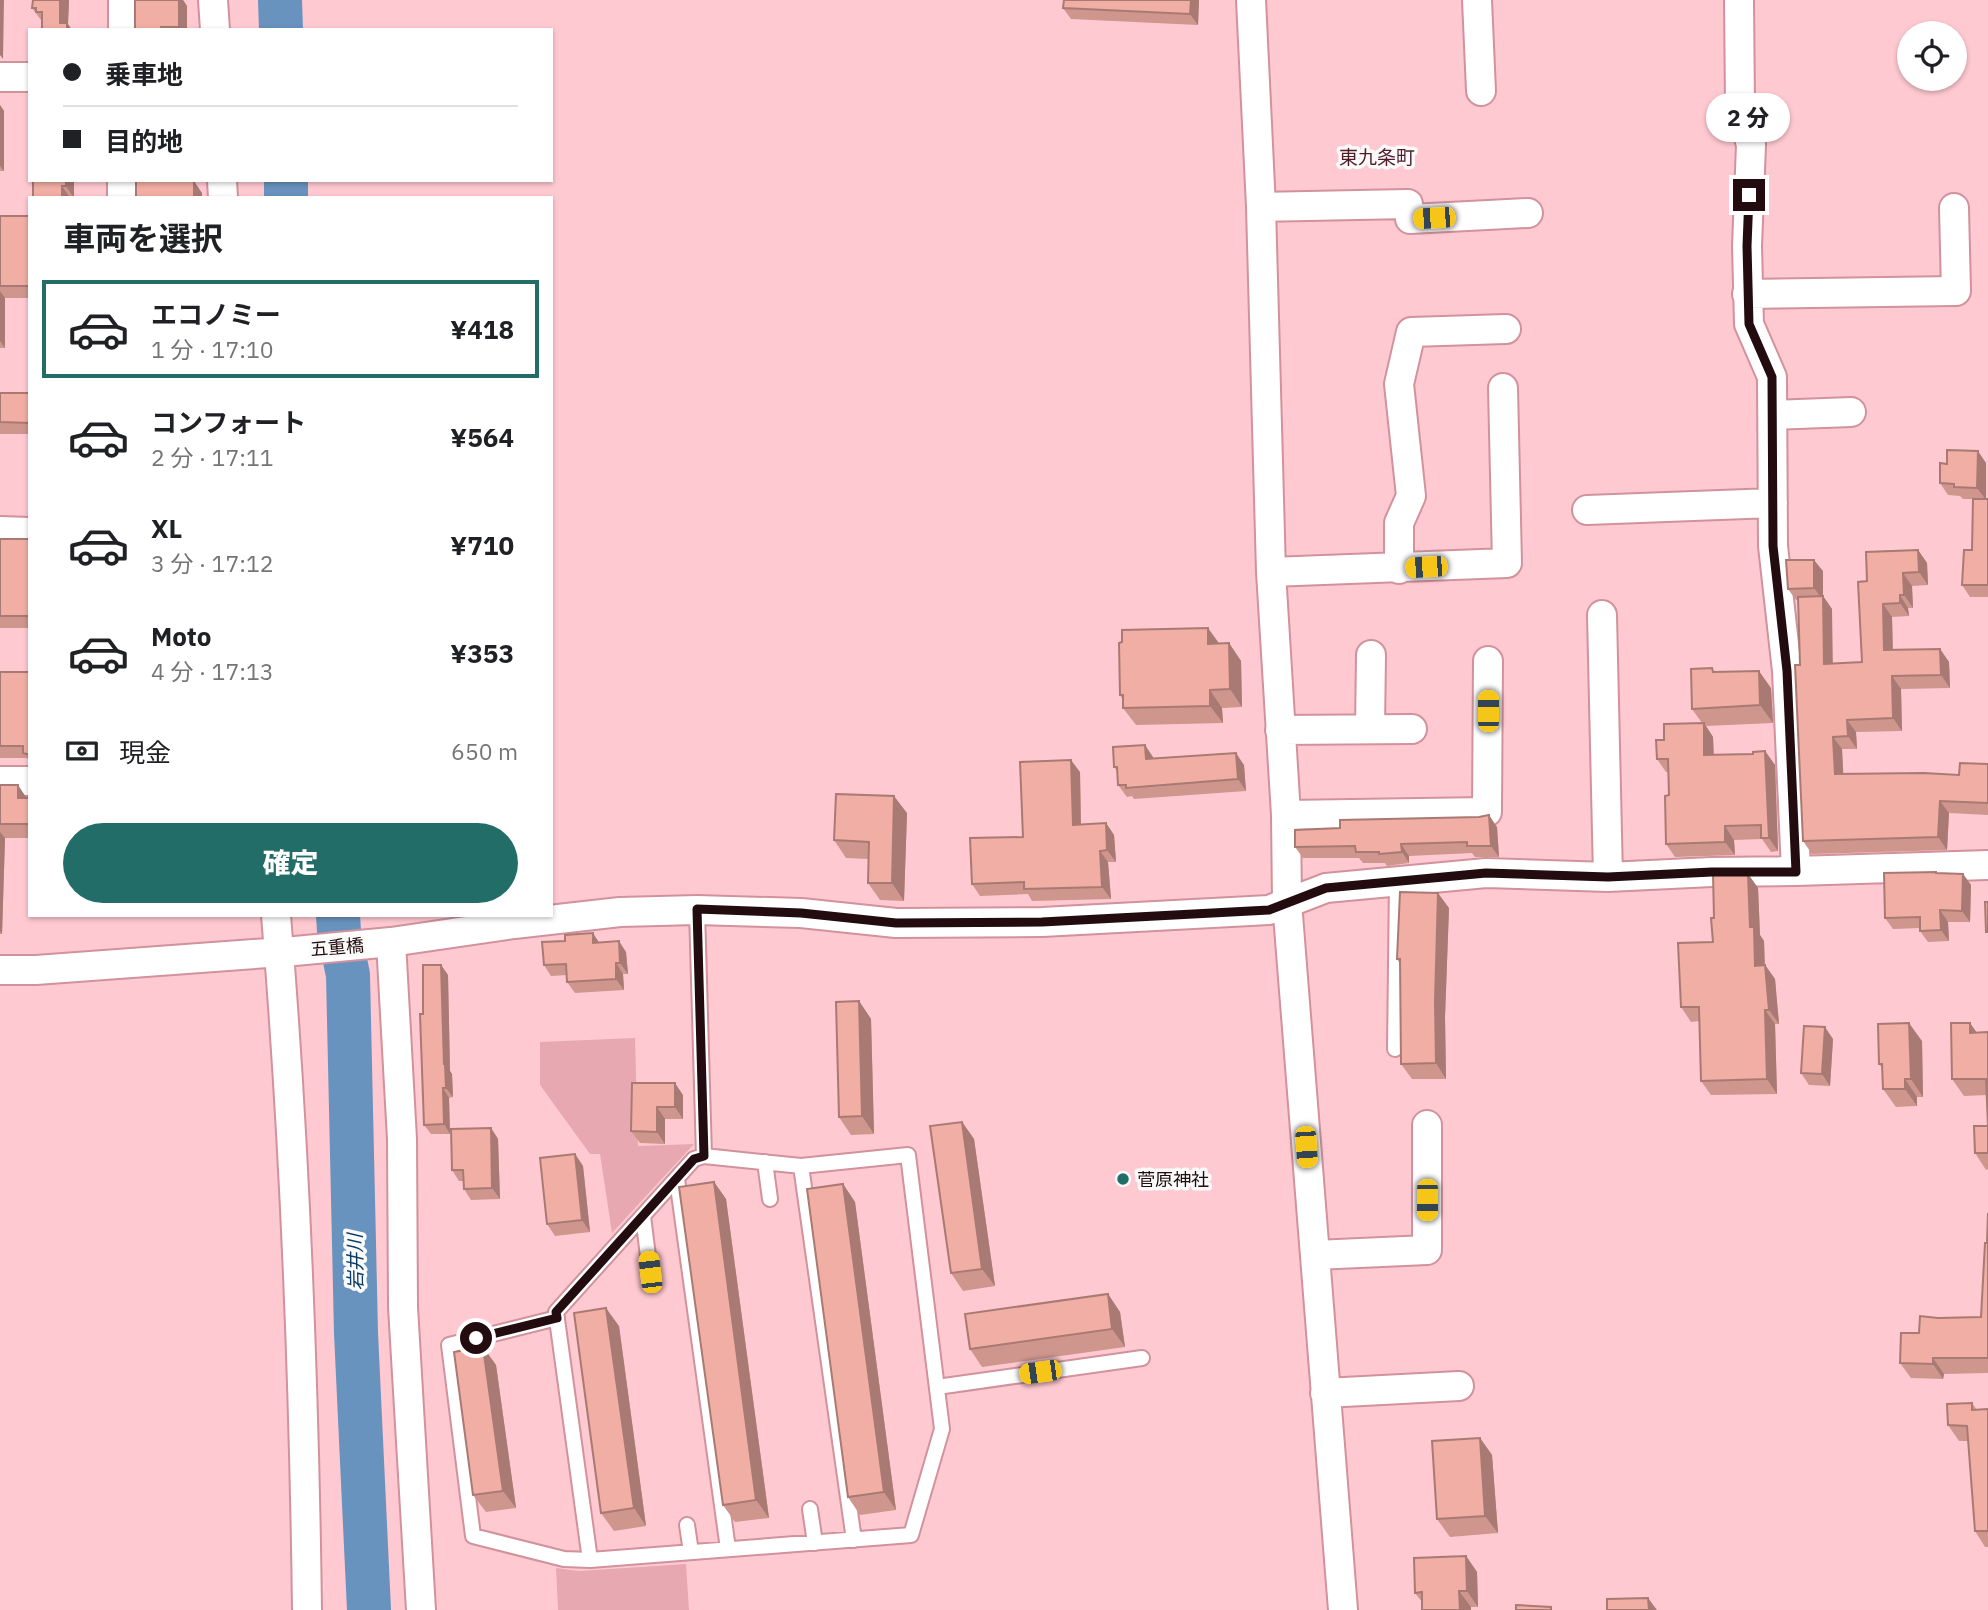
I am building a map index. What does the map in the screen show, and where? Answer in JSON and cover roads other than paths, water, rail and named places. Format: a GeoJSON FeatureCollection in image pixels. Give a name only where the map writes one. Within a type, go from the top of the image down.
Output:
{"type":"FeatureCollection","features":[{"type":"Feature","properties":{"kind":"street"},"geometry":{"type":"LineString","coordinates":[[123,0],[123,28]]}},
{"type":"Feature","properties":{"kind":"street"},"geometry":{"type":"LineString","coordinates":[[213,0],[215,28]]}},
{"type":"Feature","properties":{"kind":"street"},"geometry":{"type":"LineString","coordinates":[[1251,0],[1261,206],[1271,572],[1286,815],[1287,902],[1343,1610]]}},
{"type":"Feature","properties":{"kind":"street"},"geometry":{"type":"LineString","coordinates":[[1477,0],[1481,91]]}},
{"type":"Feature","properties":{"kind":"street"},"geometry":{"type":"LineString","coordinates":[[1739,0],[1740,104],[1751,145],[1749,324],[1772,377],[1773,546],[1787,671],[1796,872]]}},
{"type":"Feature","properties":{"kind":"street"},"geometry":{"type":"LineString","coordinates":[[0,77],[28,77]]}},
{"type":"Feature","properties":{"kind":"street"},"geometry":{"type":"LineString","coordinates":[[1261,206],[1408,204],[1410,219],[1528,213]]}},
{"type":"Feature","properties":{"kind":"street"},"geometry":{"type":"LineString","coordinates":[[1748,294],[1956,291],[1954,208]]}},
{"type":"Feature","properties":{"kind":"street"},"geometry":{"type":"LineString","coordinates":[[1399,569],[1399,523],[1410,496],[1399,384],[1411,332],[1506,329]]}},
{"type":"Feature","properties":{"kind":"street"},"geometry":{"type":"LineString","coordinates":[[1271,572],[1507,563],[1503,388]]}},
{"type":"Feature","properties":{"kind":"street"},"geometry":{"type":"LineString","coordinates":[[1773,415],[1851,412]]}},
{"type":"Feature","properties":{"kind":"street"},"geometry":{"type":"LineString","coordinates":[[1587,510],[1773,503]]}},
{"type":"Feature","properties":{"kind":"street"},"geometry":{"type":"LineString","coordinates":[[0,531],[28,532]]}},
{"type":"Feature","properties":{"kind":"street"},"geometry":{"type":"LineString","coordinates":[[1602,615],[1608,877]]}},
{"type":"Feature","properties":{"kind":"street"},"geometry":{"type":"LineString","coordinates":[[1370,728],[1371,655]]}},
{"type":"Feature","properties":{"kind":"street"},"geometry":{"type":"LineString","coordinates":[[1286,815],[1487,812],[1488,661]]}},
{"type":"Feature","properties":{"kind":"street"},"geometry":{"type":"LineString","coordinates":[[1280,730],[1412,729]]}},
{"type":"Feature","properties":{"kind":"street"},"geometry":{"type":"LineString","coordinates":[[0,781],[28,781]]}},
{"type":"Feature","properties":{"kind":"street","name":"五重橋"},"geometry":{"type":"LineString","coordinates":[[0,970],[36,970],[385,943],[607,913],[697,909],[801,913],[896,923],[1029,922],[1269,910],[1326,888],[1486,873],[1608,877],[1988,866]]}},
{"type":"Feature","properties":{"kind":"street"},"geometry":{"type":"LineString","coordinates":[[277,917],[287,951],[307,1610]]}},
{"type":"Feature","properties":{"kind":"street"},"geometry":{"type":"LineString","coordinates":[[385,943],[402,1139],[403,1307],[421,1610]]}},
{"type":"Feature","properties":{"kind":"street"},"geometry":{"type":"LineString","coordinates":[[1315,1255],[1427,1250],[1427,1125]]}},
{"type":"Feature","properties":{"kind":"street"},"geometry":{"type":"LineString","coordinates":[[1325,1393],[1459,1386]]}},
{"type":"Feature","properties":{"kind":"lane"},"geometry":{"type":"LineString","coordinates":[[1395,1049],[1397,880]]}},
{"type":"Feature","properties":{"kind":"lane"},"geometry":{"type":"LineString","coordinates":[[697,909],[704,1156]]}},
{"type":"Feature","properties":{"kind":"lane"},"geometry":{"type":"LineString","coordinates":[[557,1318],[449,1345],[473,1541],[529,1555],[590,1560],[911,1535],[942,1429],[908,1155],[801,1166],[704,1156],[694,1159],[556,1312],[557,1318],[590,1560]]}},
{"type":"Feature","properties":{"kind":"lane"},"geometry":{"type":"LineString","coordinates":[[765,1162],[770,1199]]}},
{"type":"Feature","properties":{"kind":"lane"},"geometry":{"type":"LineString","coordinates":[[801,1166],[853,1540]]}},
{"type":"Feature","properties":{"kind":"lane"},"geometry":{"type":"LineString","coordinates":[[677,1179],[728,1549]]}},
{"type":"Feature","properties":{"kind":"lane"},"geometry":{"type":"LineString","coordinates":[[643,1216],[650,1272]]}},
{"type":"Feature","properties":{"kind":"lane"},"geometry":{"type":"LineString","coordinates":[[937,1387],[1142,1358]]}},
{"type":"Feature","properties":{"kind":"lane"},"geometry":{"type":"LineString","coordinates":[[810,1509],[814,1543]]}},
{"type":"Feature","properties":{"kind":"lane"},"geometry":{"type":"LineString","coordinates":[[687,1525],[691,1552]]}},
{"type":"Feature","properties":{"kind":"waterway","name":"岩井川"},"geometry":{"type":"LineString","coordinates":[[280,0],[281,28]]}},
{"type":"Feature","properties":{"kind":"waterway","name":"岩井川"},"geometry":{"type":"LineString","coordinates":[[286,182],[286,196]]}},
{"type":"Feature","properties":{"kind":"waterway","name":"岩井川"},"geometry":{"type":"LineString","coordinates":[[338,917],[348,975],[356,1333],[369,1610]]}},
{"type":"Feature","properties":{"kind":"place","name":"菅原神社"},"geometry":{"type":"Point","coordinates":[1123,1179]}},
{"type":"Feature","properties":{"kind":"district","name":"東九条町"},"geometry":{"type":"Point","coordinates":[1377,157]}}]}
